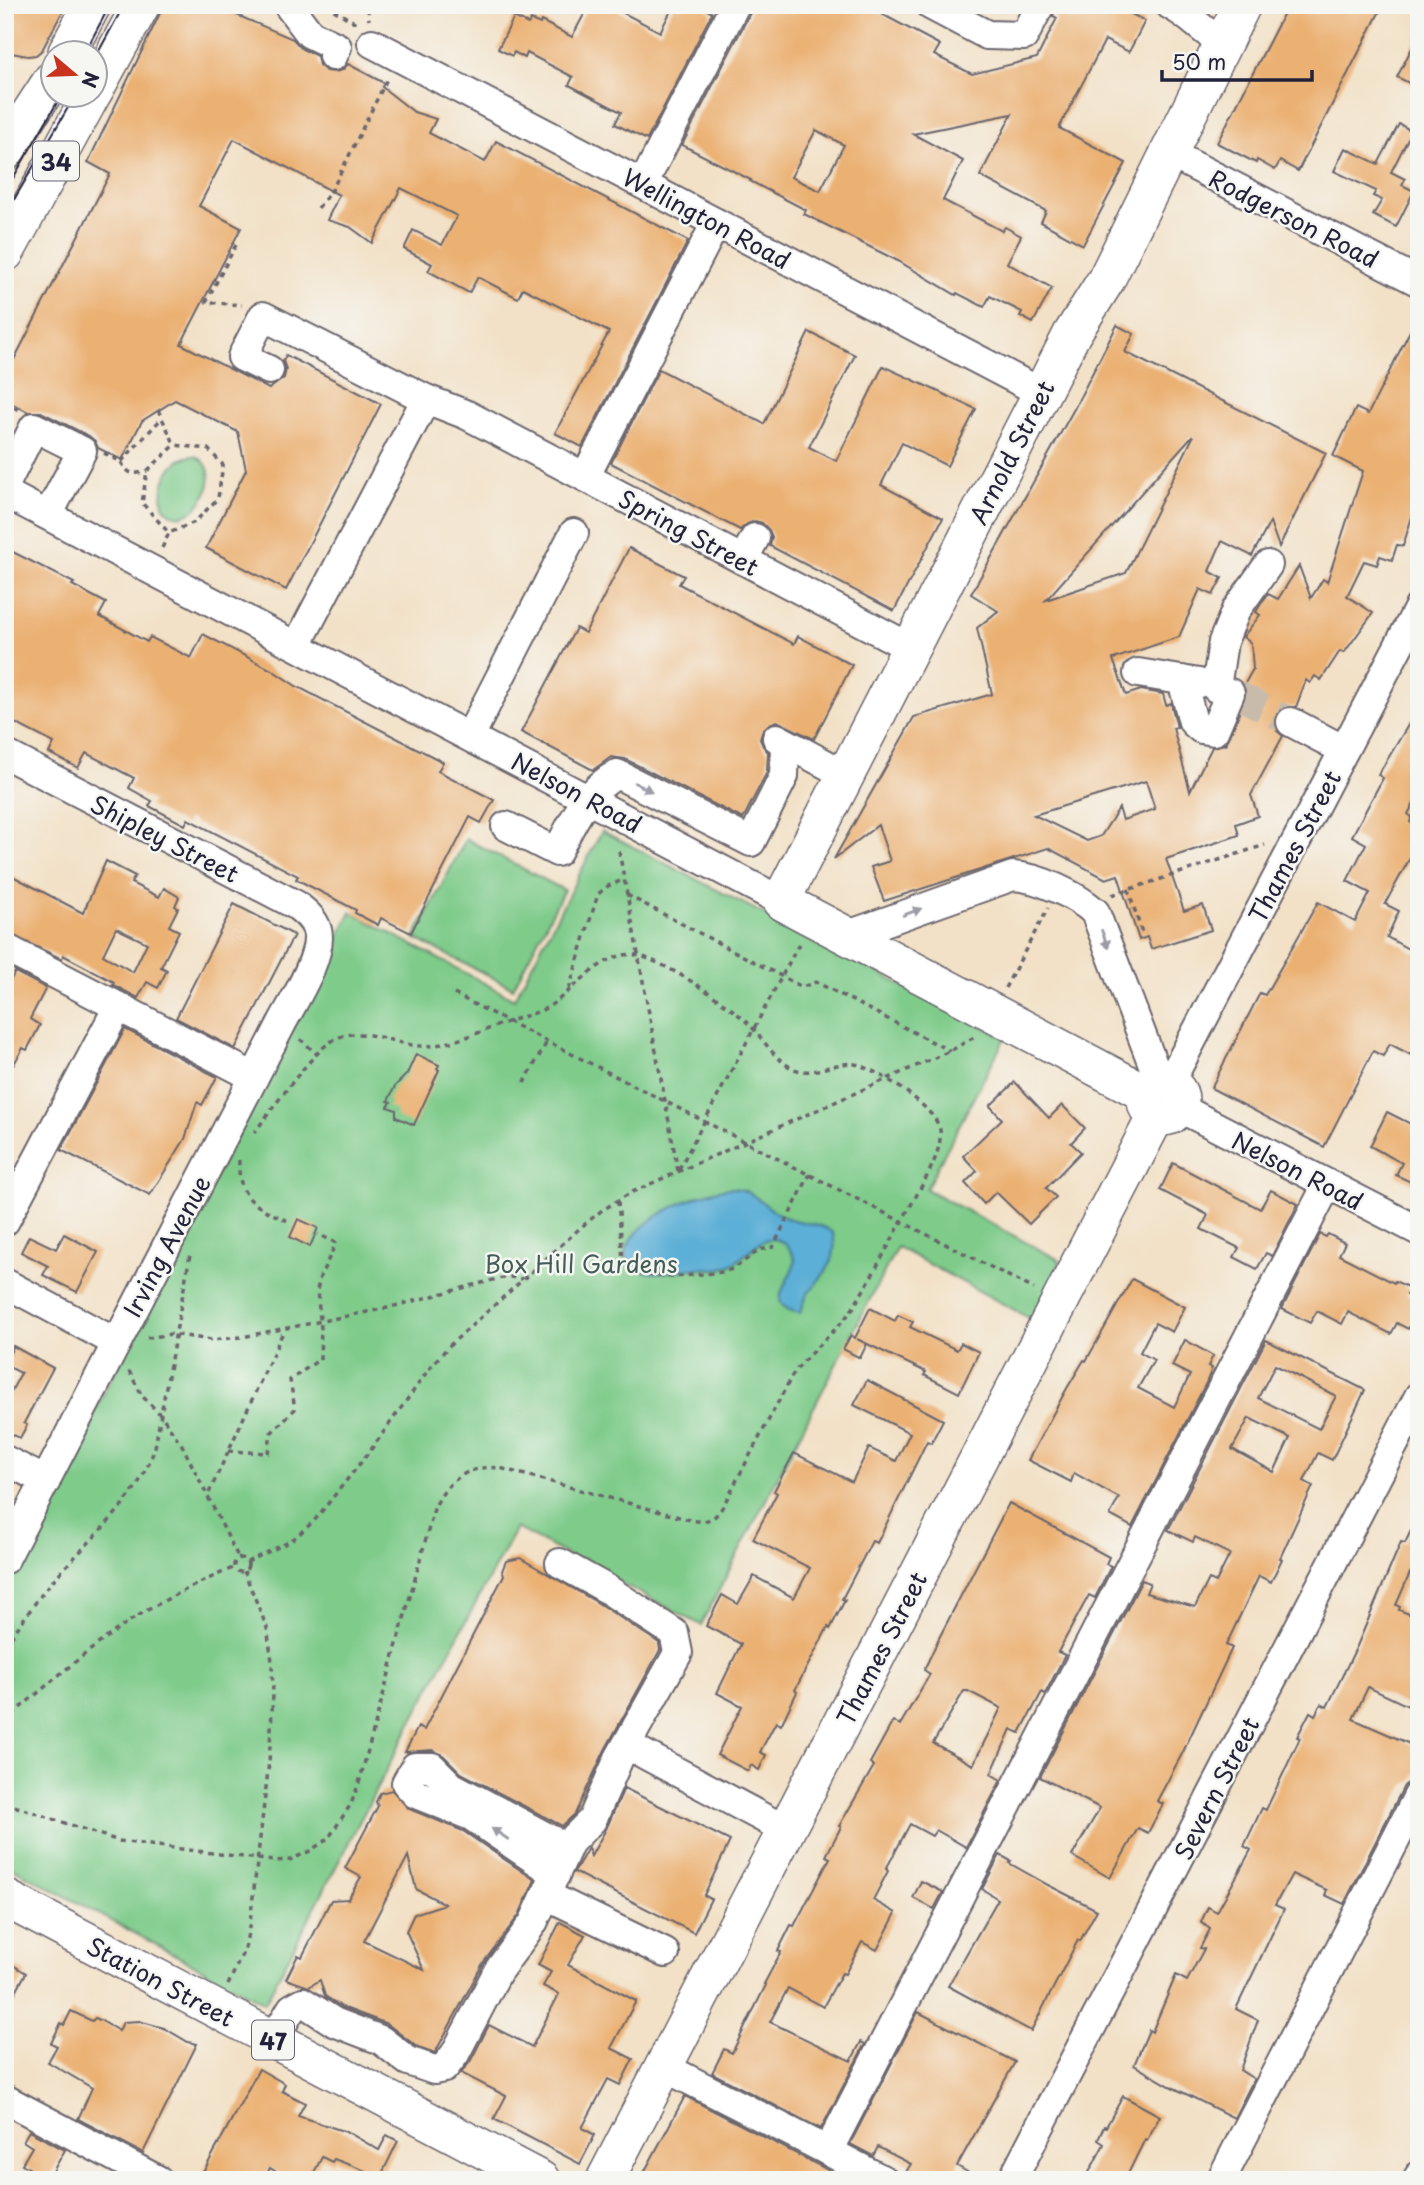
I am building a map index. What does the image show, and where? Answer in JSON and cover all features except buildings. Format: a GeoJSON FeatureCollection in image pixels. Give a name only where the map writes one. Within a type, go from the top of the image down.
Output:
{"type":"FeatureCollection","features":[{"type":"Feature","properties":{"kind":"main road"},"geometry":{"type":"LineString","coordinates":[[74,38],[92,5]]}},
{"type":"Feature","properties":{"kind":"main road","name":"34"},"geometry":{"type":"LineString","coordinates":[[108,66],[141,5]]}},
{"type":"Feature","properties":{"kind":"main road","name":"Arnold Street"},"geometry":{"type":"LineString","coordinates":[[782,901],[1072,334],[1106,279],[1242,5]]}},
{"type":"Feature","properties":{"kind":"main road","name":"34"},"geometry":{"type":"LineString","coordinates":[[5,152],[38,101]]}},
{"type":"Feature","properties":{"kind":"main road","name":"34"},"geometry":{"type":"LineString","coordinates":[[5,253],[85,108]]}},
{"type":"Feature","properties":{"kind":"main road","name":"Nelson Road"},"geometry":{"type":"LineString","coordinates":[[782,901],[1162,1097]]}},
{"type":"Feature","properties":{"kind":"main road","name":"Thames Street"},"geometry":{"type":"LineString","coordinates":[[605,2180],[1162,1097]]}},
{"type":"Feature","properties":{"kind":"main road","name":"Station Street"},"geometry":{"type":"LineString","coordinates":[[5,1898],[541,2180]]}},
{"type":"Feature","properties":{"kind":"street"},"geometry":{"type":"LineString","coordinates":[[288,5],[307,31],[319,25],[331,25],[335,28],[340,37],[335,52]]}},
{"type":"Feature","properties":{"kind":"street"},"geometry":{"type":"LineString","coordinates":[[643,184],[735,5]]}},
{"type":"Feature","properties":{"kind":"street"},"geometry":{"type":"LineString","coordinates":[[930,5],[987,35],[1024,36],[1040,5]]}},
{"type":"Feature","properties":{"kind":"street"},"geometry":{"type":"LineString","coordinates":[[1170,5],[1185,13],[1208,35],[1223,43]]}},
{"type":"Feature","properties":{"kind":"street","name":"Wellington Road"},"geometry":{"type":"LineString","coordinates":[[372,43],[1042,393]]}},
{"type":"Feature","properties":{"kind":"street","name":"Rodgerson Road"},"geometry":{"type":"LineString","coordinates":[[1169,153],[1419,282]]}},
{"type":"Feature","properties":{"kind":"street"},"geometry":{"type":"LineString","coordinates":[[585,477],[716,223]]}},
{"type":"Feature","properties":{"kind":"street"},"geometry":{"type":"LineString","coordinates":[[263,316],[242,357],[269,370]]}},
{"type":"Feature","properties":{"kind":"street","name":"Spring Street"},"geometry":{"type":"LineString","coordinates":[[263,316],[426,399],[467,415],[585,477],[749,549],[911,648]]}},
{"type":"Feature","properties":{"kind":"street"},"geometry":{"type":"LineString","coordinates":[[297,645],[426,399]]}},
{"type":"Feature","properties":{"kind":"street"},"geometry":{"type":"LineString","coordinates":[[5,485],[34,427],[82,451],[48,515]]}},
{"type":"Feature","properties":{"kind":"street","name":"Nelson Road"},"geometry":{"type":"LineString","coordinates":[[5,493],[782,901]]}},
{"type":"Feature","properties":{"kind":"street"},"geometry":{"type":"LineString","coordinates":[[470,736],[574,533]]}},
{"type":"Feature","properties":{"kind":"street"},"geometry":{"type":"LineString","coordinates":[[1182,680],[1194,722],[1202,729],[1214,731],[1228,692],[1223,642],[1236,610],[1268,565]]}},
{"type":"Feature","properties":{"kind":"street","name":"Thames Street"},"geometry":{"type":"LineString","coordinates":[[1162,1097],[1419,607]]}},
{"type":"Feature","properties":{"kind":"street"},"geometry":{"type":"LineString","coordinates":[[1138,673],[1182,680],[1228,692]]}},
{"type":"Feature","properties":{"kind":"street"},"geometry":{"type":"LineString","coordinates":[[1291,722],[1344,750]]}},
{"type":"Feature","properties":{"kind":"street"},"geometry":{"type":"LineString","coordinates":[[506,826],[557,852],[587,798],[604,781],[617,774],[751,842],[784,776],[781,741],[846,775]]}},
{"type":"Feature","properties":{"kind":"street","name":"Shipley Street"},"geometry":{"type":"LineString","coordinates":[[5,754],[296,905],[306,912],[317,930]]}},
{"type":"Feature","properties":{"kind":"street"},"geometry":{"type":"LineString","coordinates":[[848,935],[1013,876],[1027,876],[1083,901],[1095,912],[1162,1097]]}},
{"type":"Feature","properties":{"kind":"street","name":"Irving Avenue"},"geometry":{"type":"LineString","coordinates":[[5,1559],[46,1481],[121,1352],[314,957],[318,946],[317,930]]}},
{"type":"Feature","properties":{"kind":"street"},"geometry":{"type":"LineString","coordinates":[[5,948],[254,1077]]}},
{"type":"Feature","properties":{"kind":"street"},"geometry":{"type":"LineString","coordinates":[[5,1221],[118,1007]]}},
{"type":"Feature","properties":{"kind":"street","name":"Nelson Road"},"geometry":{"type":"LineString","coordinates":[[1162,1097],[1419,1231]]}},
{"type":"Feature","properties":{"kind":"street"},"geometry":{"type":"LineString","coordinates":[[828,2151],[1327,1185]]}},
{"type":"Feature","properties":{"kind":"street"},"geometry":{"type":"LineString","coordinates":[[5,1283],[121,1352]]}},
{"type":"Feature","properties":{"kind":"street","name":"Severn Street"},"geometry":{"type":"LineString","coordinates":[[1012,2180],[1415,1413]]}},
{"type":"Feature","properties":{"kind":"street"},"geometry":{"type":"LineString","coordinates":[[5,1460],[46,1481]]}},
{"type":"Feature","properties":{"kind":"street"},"geometry":{"type":"LineString","coordinates":[[273,2040],[292,2008],[303,2002],[334,2022],[380,2040],[408,2061],[434,2070],[444,2068],[455,2054],[498,1971],[533,1923],[567,1848],[592,1819],[627,1745],[678,1653],[674,1633],[607,1589],[560,1563]]}},
{"type":"Feature","properties":{"kind":"street"},"geometry":{"type":"LineString","coordinates":[[627,1745],[786,1830]]}},
{"type":"Feature","properties":{"kind":"street"},"geometry":{"type":"LineString","coordinates":[[567,1848],[451,1786],[432,1767],[415,1767],[406,1783],[416,1794],[471,1816],[551,1884],[665,1953]]}},
{"type":"Feature","properties":{"kind":"street"},"geometry":{"type":"LineString","coordinates":[[1221,2180],[1417,1802]]}},
{"type":"Feature","properties":{"kind":"street"},"geometry":{"type":"LineString","coordinates":[[664,2067],[883,2180]]}},
{"type":"Feature","properties":{"kind":"street"},"geometry":{"type":"LineString","coordinates":[[5,2099],[158,2180]]}},
{"type":"Feature","properties":{"kind":"path"},"geometry":{"type":"LineString","coordinates":[[325,5],[356,20],[372,43]]}},
{"type":"Feature","properties":{"kind":"path"},"geometry":{"type":"LineString","coordinates":[[318,208],[332,190],[399,57]]}},
{"type":"Feature","properties":{"kind":"path"},"geometry":{"type":"LineString","coordinates":[[236,244],[206,302],[251,306],[263,316]]}},
{"type":"Feature","properties":{"kind":"path"},"geometry":{"type":"LineString","coordinates":[[158,410],[175,445]]}},
{"type":"Feature","properties":{"kind":"path"},"geometry":{"type":"LineString","coordinates":[[121,462],[128,473],[133,475],[147,471],[175,445],[208,449],[223,465],[218,498],[195,523],[169,533],[162,548]]}},
{"type":"Feature","properties":{"kind":"path"},"geometry":{"type":"LineString","coordinates":[[147,471],[142,503],[169,533]]}},
{"type":"Feature","properties":{"kind":"path"},"geometry":{"type":"LineString","coordinates":[[619,850],[678,1171]]}},
{"type":"Feature","properties":{"kind":"path"},"geometry":{"type":"LineString","coordinates":[[569,991],[597,897],[604,888],[624,880]]}},
{"type":"Feature","properties":{"kind":"path"},"geometry":{"type":"LineString","coordinates":[[1128,889],[1142,933],[1146,933]]}},
{"type":"Feature","properties":{"kind":"path"},"geometry":{"type":"LineString","coordinates":[[627,895],[805,988],[816,982],[950,1051]]}},
{"type":"Feature","properties":{"kind":"path"},"geometry":{"type":"LineString","coordinates":[[247,1562],[290,1541],[314,1521],[440,1356],[579,1229],[618,1200],[974,1038],[999,991],[1006,987],[1046,912]]}},
{"type":"Feature","properties":{"kind":"path"},"geometry":{"type":"LineString","coordinates":[[678,1171],[799,944]]}},
{"type":"Feature","properties":{"kind":"path"},"geometry":{"type":"LineString","coordinates":[[5,1803],[119,1841],[258,1859],[289,1860],[328,1839],[351,1804],[434,1509],[453,1480],[472,1470],[500,1468],[690,1520],[702,1522],[713,1519],[723,1506],[792,1376],[803,1361],[846,1318],[936,1157],[940,1133],[937,1121],[927,1108],[885,1080],[860,1066],[849,1064],[808,1072],[795,1069],[780,1060],[754,1029],[687,980],[660,964],[639,956],[622,954],[610,959],[541,1010],[429,1045],[364,1034],[337,1038],[320,1050],[250,1138]]}},
{"type":"Feature","properties":{"kind":"path"},"geometry":{"type":"LineString","coordinates":[[454,994],[510,1020],[1036,1290]]}},
{"type":"Feature","properties":{"kind":"path"},"geometry":{"type":"LineString","coordinates":[[524,1083],[548,1040]]}},
{"type":"Feature","properties":{"kind":"path"},"geometry":{"type":"LineString","coordinates":[[240,1154],[239,1180],[247,1196],[261,1208],[289,1222]]}},
{"type":"Feature","properties":{"kind":"path"},"geometry":{"type":"LineString","coordinates":[[618,1200],[623,1261],[629,1269],[640,1274],[663,1277],[723,1272],[735,1268],[759,1250],[769,1250],[775,1245],[810,1174]]}},
{"type":"Feature","properties":{"kind":"path"},"geometry":{"type":"LineString","coordinates":[[228,1451],[268,1453],[271,1433],[295,1409],[290,1380],[320,1359],[321,1323],[317,1290],[336,1243],[318,1234]]}},
{"type":"Feature","properties":{"kind":"path"},"geometry":{"type":"LineString","coordinates":[[5,1646],[30,1608],[89,1543],[141,1481],[149,1467],[155,1447],[191,1247]]}},
{"type":"Feature","properties":{"kind":"path"},"geometry":{"type":"LineString","coordinates":[[145,1338],[176,1335],[219,1340],[284,1330],[437,1296],[497,1279],[522,1279]]}},
{"type":"Feature","properties":{"kind":"path"},"geometry":{"type":"LineString","coordinates":[[208,1494],[284,1330]]}},
{"type":"Feature","properties":{"kind":"path"},"geometry":{"type":"LineString","coordinates":[[121,1352],[142,1396],[161,1415],[182,1445],[239,1559]]}},
{"type":"Feature","properties":{"kind":"path"},"geometry":{"type":"LineString","coordinates":[[239,1559],[243,1558],[247,1562],[248,1566],[244,1571]]}},
{"type":"Feature","properties":{"kind":"path"},"geometry":{"type":"LineString","coordinates":[[5,1721],[117,1629],[169,1598],[235,1567],[239,1559]]}},
{"type":"Feature","properties":{"kind":"path"},"geometry":{"type":"LineString","coordinates":[[235,1567],[244,1571]]}},
{"type":"Feature","properties":{"kind":"path"},"geometry":{"type":"LineString","coordinates":[[228,1985],[245,1948],[250,1922],[269,1762],[273,1695],[267,1629],[244,1571]]}},
{"type":"Feature","properties":{"kind":"green space"},"geometry":{"type":"Polygon","coordinates":[[[196,456],[206,465],[210,477],[208,489],[193,510],[183,515],[172,514],[163,505],[165,480],[180,460],[196,456]]]}},
{"type":"Feature","properties":{"kind":"green space","name":"Box Hill Gardens"},"geometry":{"type":"Polygon","coordinates":[[[602,831],[1005,1038],[926,1189],[1061,1261],[1031,1319],[897,1247],[701,1625],[516,1528],[265,2003],[5,1864],[5,1586],[351,912],[514,999],[602,831]]]}},
{"type":"Feature","properties":{"kind":"green space"},"geometry":{"type":"Polygon","coordinates":[[[466,839],[564,890],[513,988],[414,938],[466,839]]]}},
{"type":"Feature","properties":{"kind":"water"},"geometry":{"type":"Polygon","coordinates":[[[730,1188],[746,1191],[784,1217],[821,1226],[833,1233],[832,1259],[808,1294],[800,1313],[788,1310],[780,1299],[795,1261],[788,1247],[776,1239],[762,1242],[725,1268],[657,1273],[638,1269],[630,1264],[625,1255],[630,1242],[652,1219],[701,1195],[730,1188]]]}},
{"type":"Feature","properties":{"kind":"tunnel"},"geometry":{"type":"LineString","coordinates":[[1238,695],[1291,722]]}},
{"type":"Feature","properties":{"kind":"tram line"},"geometry":{"type":"LineString","coordinates":[[92,38],[110,5]]}},
{"type":"Feature","properties":{"kind":"tram line"},"geometry":{"type":"LineString","coordinates":[[106,38],[124,5]]}},
{"type":"Feature","properties":{"kind":"tram line"},"geometry":{"type":"LineString","coordinates":[[5,192],[54,108]]}},
{"type":"Feature","properties":{"kind":"tram line"},"geometry":{"type":"LineString","coordinates":[[5,215],[68,108]]}}]}
